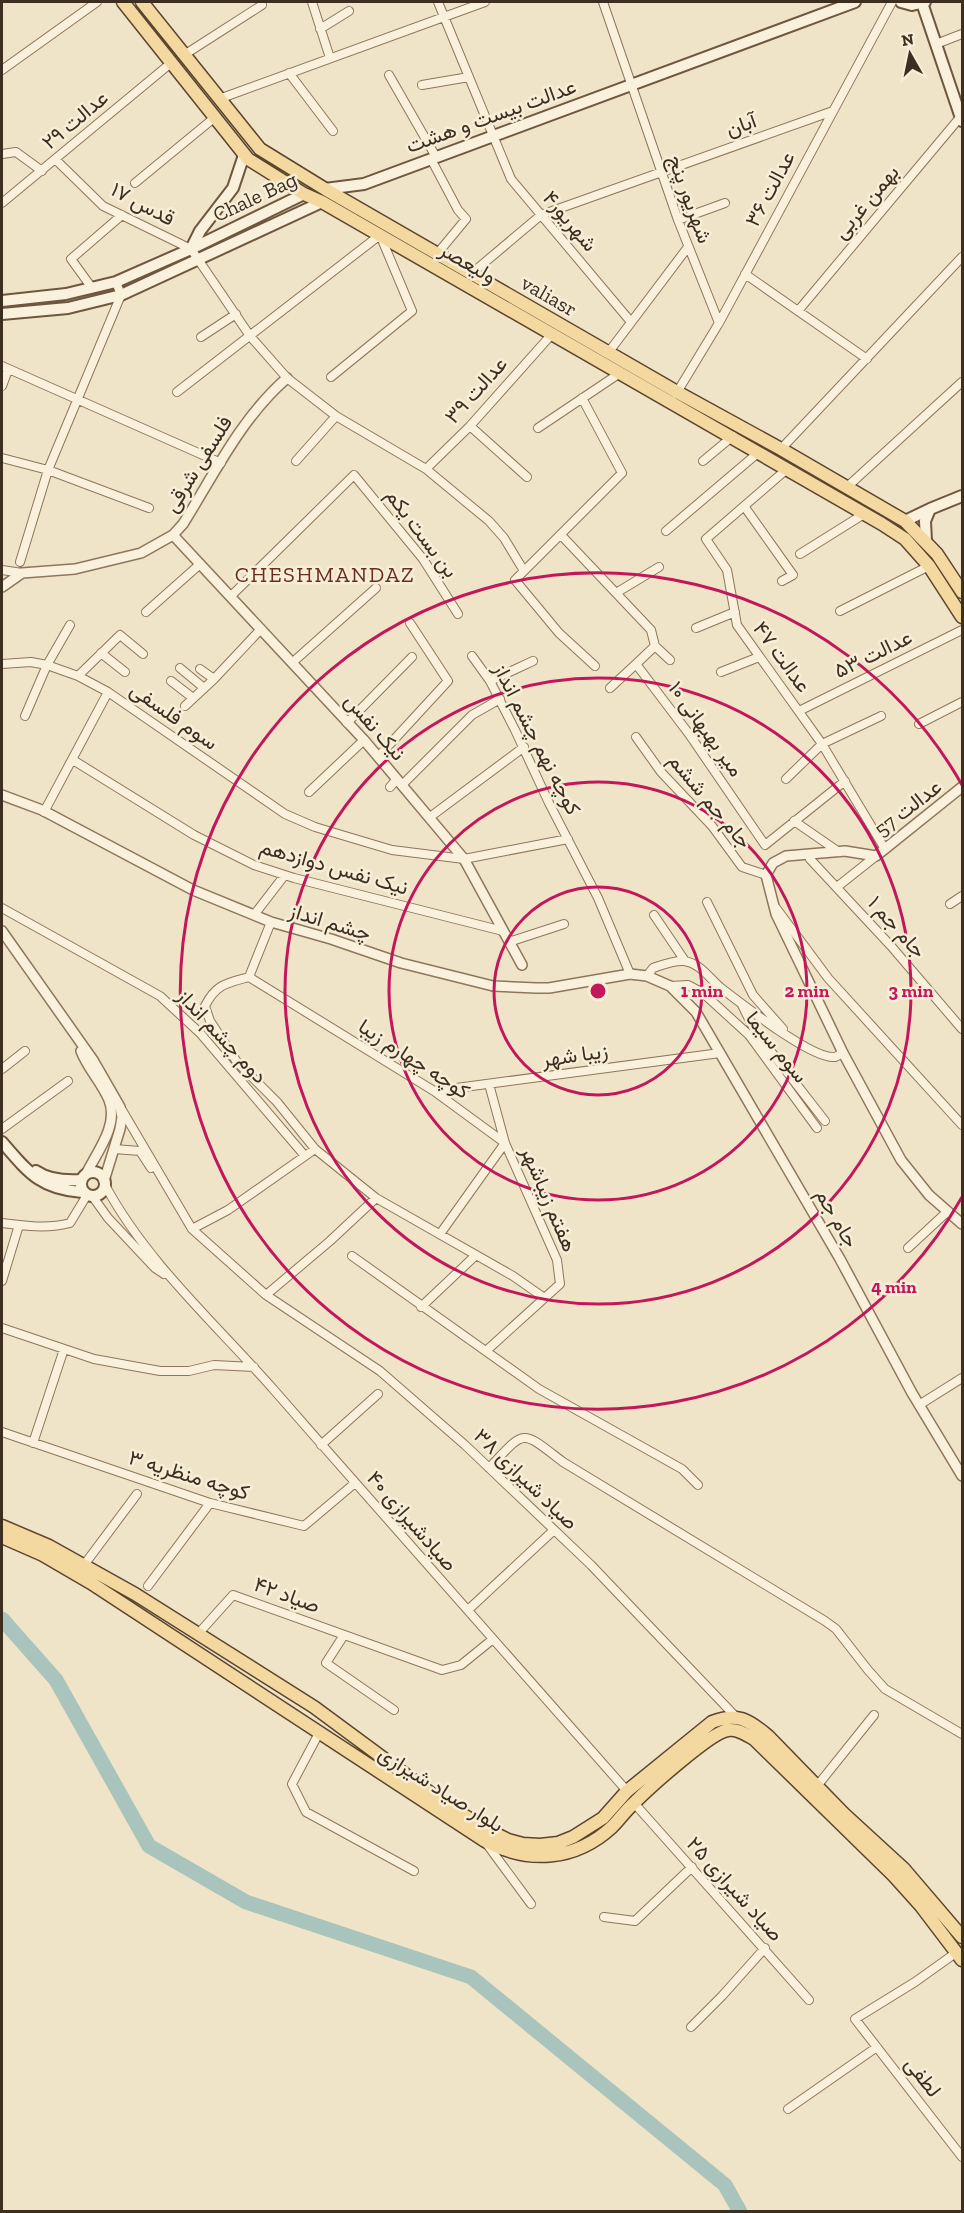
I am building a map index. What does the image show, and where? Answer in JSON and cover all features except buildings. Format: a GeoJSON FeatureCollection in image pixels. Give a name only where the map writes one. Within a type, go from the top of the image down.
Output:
{"type":"FeatureCollection","features":[{"type":"Feature","properties":{"kind":"main road"},"geometry":{"type":"LineString","coordinates":[[123,2],[244,155],[304,194]]}},
{"type":"Feature","properties":{"kind":"main road","name":"valiasr"},"geometry":{"type":"LineString","coordinates":[[142,2],[260,149],[323,195],[355,207],[608,353],[674,397],[781,449],[905,521],[937,554],[963,591]]}},
{"type":"Feature","properties":{"kind":"main road","name":"عدالت بیست و هشت"},"geometry":{"type":"LineString","coordinates":[[323,195],[364,184],[855,2]]}},
{"type":"Feature","properties":{"kind":"main road"},"geometry":{"type":"LineString","coordinates":[[901,2],[912,5],[923,2],[962,117]]}},
{"type":"Feature","properties":{"kind":"main road"},"geometry":{"type":"LineString","coordinates":[[191,249],[200,231],[232,188],[244,155]]}},
{"type":"Feature","properties":{"kind":"main road"},"geometry":{"type":"LineString","coordinates":[[355,207],[354,198],[364,184]]}},
{"type":"Feature","properties":{"kind":"main road","name":"Chale Bag"},"geometry":{"type":"LineString","coordinates":[[2,301],[66,294],[116,282],[191,249],[304,194],[323,195]]}},
{"type":"Feature","properties":{"kind":"main road","name":"Chale Bag"},"geometry":{"type":"LineString","coordinates":[[2,314],[68,308],[121,295],[198,261],[323,195]]}},
{"type":"Feature","properties":{"kind":"main road","name":"ولیعصر"},"geometry":{"type":"LineString","coordinates":[[323,195],[380,235],[620,373],[674,397],[759,452],[905,539],[929,566],[963,617]]}},
{"type":"Feature","properties":{"kind":"main road"},"geometry":{"type":"LineString","coordinates":[[905,521],[963,496]]}},
{"type":"Feature","properties":{"kind":"main road"},"geometry":{"type":"LineString","coordinates":[[926,542],[925,521],[930,509]]}},
{"type":"Feature","properties":{"kind":"main road"},"geometry":{"type":"LineString","coordinates":[[2,1142],[36,1178],[48,1186],[64,1190],[86,1188],[102,1193],[105,1183],[95,1173],[86,1188]]}},
{"type":"Feature","properties":{"kind":"main road","name":"بلوار صیاد شیرازی"},"geometry":{"type":"LineString","coordinates":[[2,1526],[49,1546],[84,1565],[198,1634],[314,1707],[448,1806],[508,1840],[540,1845],[558,1843],[573,1837],[603,1818],[627,1791],[712,1722],[724,1717],[736,1717],[755,1725],[817,1786],[842,1819],[894,1876],[960,1956]]}},
{"type":"Feature","properties":{"kind":"main road","name":"بلوار صیاد شیرازی"},"geometry":{"type":"LineString","coordinates":[[2,1537],[43,1555],[117,1599],[485,1841],[503,1851],[521,1856],[541,1857],[562,1854],[579,1848],[612,1827],[634,1803],[706,1741],[727,1730],[737,1731],[753,1739],[842,1819],[904,1869],[963,1938]]}},
{"type":"Feature","properties":{"kind":"street"},"geometry":{"type":"LineString","coordinates":[[2,70],[97,2]]}},
{"type":"Feature","properties":{"kind":"street"},"geometry":{"type":"LineString","coordinates":[[312,2],[330,58]]}},
{"type":"Feature","properties":{"kind":"street","name":"شهریور۴"},"geometry":{"type":"LineString","coordinates":[[438,2],[511,179],[631,322]]}},
{"type":"Feature","properties":{"kind":"street"},"geometry":{"type":"LineString","coordinates":[[219,99],[485,2]]}},
{"type":"Feature","properties":{"kind":"street","name":"شهریور پنج"},"geometry":{"type":"LineString","coordinates":[[603,2],[661,173],[719,323]]}},
{"type":"Feature","properties":{"kind":"street","name":"عدالت ۳۶"},"geometry":{"type":"LineString","coordinates":[[674,397],[719,323],[892,2]]}},
{"type":"Feature","properties":{"kind":"street"},"geometry":{"type":"LineString","coordinates":[[184,55],[262,5]]}},
{"type":"Feature","properties":{"kind":"street"},"geometry":{"type":"LineString","coordinates":[[320,29],[349,11]]}},
{"type":"Feature","properties":{"kind":"street"},"geometry":{"type":"LineString","coordinates":[[936,44],[963,34]]}},
{"type":"Feature","properties":{"kind":"street","name":"عدالت ۲۹"},"geometry":{"type":"LineString","coordinates":[[2,203],[171,63]]}},
{"type":"Feature","properties":{"kind":"street"},"geometry":{"type":"LineString","coordinates":[[289,73],[333,131]]}},
{"type":"Feature","properties":{"kind":"street"},"geometry":{"type":"LineString","coordinates":[[389,75],[458,210],[466,219],[437,254]]}},
{"type":"Feature","properties":{"kind":"street"},"geometry":{"type":"LineString","coordinates":[[422,85],[469,77]]}},
{"type":"Feature","properties":{"kind":"street","name":"آبان"},"geometry":{"type":"LineString","coordinates":[[541,215],[833,111]]}},
{"type":"Feature","properties":{"kind":"street","name":"بهمن غربی"},"geometry":{"type":"LineString","coordinates":[[798,311],[962,117]]}},
{"type":"Feature","properties":{"kind":"street"},"geometry":{"type":"LineString","coordinates":[[135,183],[214,118]]}},
{"type":"Feature","properties":{"kind":"street"},"geometry":{"type":"LineString","coordinates":[[2,154],[16,152],[42,171]]}},
{"type":"Feature","properties":{"kind":"street","name":"قدس ۱۷"},"geometry":{"type":"LineString","coordinates":[[56,160],[103,206],[191,249]]}},
{"type":"Feature","properties":{"kind":"street"},"geometry":{"type":"LineString","coordinates":[[678,220],[725,203]]}},
{"type":"Feature","properties":{"kind":"street"},"geometry":{"type":"LineString","coordinates":[[92,288],[70,259],[122,215]]}},
{"type":"Feature","properties":{"kind":"street"},"geometry":{"type":"LineString","coordinates":[[471,274],[541,215]]}},
{"type":"Feature","properties":{"kind":"street"},"geometry":{"type":"LineString","coordinates":[[177,392],[380,235],[412,311],[331,377]]}},
{"type":"Feature","properties":{"kind":"street"},"geometry":{"type":"LineString","coordinates":[[608,353],[688,247]]}},
{"type":"Feature","properties":{"kind":"street"},"geometry":{"type":"LineString","coordinates":[[191,249],[250,336],[287,378],[336,416],[426,469],[489,521],[504,538],[524,571]]}},
{"type":"Feature","properties":{"kind":"street"},"geometry":{"type":"LineString","coordinates":[[781,449],[963,257]]}},
{"type":"Feature","properties":{"kind":"street"},"geometry":{"type":"LineString","coordinates":[[745,274],[867,359]]}},
{"type":"Feature","properties":{"kind":"street"},"geometry":{"type":"LineString","coordinates":[[20,562],[48,470],[121,295],[116,282]]}},
{"type":"Feature","properties":{"kind":"street"},"geometry":{"type":"LineString","coordinates":[[201,337],[236,314]]}},
{"type":"Feature","properties":{"kind":"street","name":"عدالت ۳۹"},"geometry":{"type":"LineString","coordinates":[[426,469],[470,426],[552,334]]}},
{"type":"Feature","properties":{"kind":"street"},"geometry":{"type":"LineString","coordinates":[[2,386],[5,368],[221,463]]}},
{"type":"Feature","properties":{"kind":"street"},"geometry":{"type":"LineString","coordinates":[[538,428],[620,373]]}},
{"type":"Feature","properties":{"kind":"street","name":"فلسفی شرقی"},"geometry":{"type":"LineString","coordinates":[[22,573],[75,569],[141,553],[173,535],[183,524],[252,414],[265,397],[287,378]]}},
{"type":"Feature","properties":{"kind":"street"},"geometry":{"type":"LineString","coordinates":[[847,487],[963,382]]}},
{"type":"Feature","properties":{"kind":"street"},"geometry":{"type":"LineString","coordinates":[[582,398],[622,473],[515,580],[559,633],[595,666]]}},
{"type":"Feature","properties":{"kind":"street"},"geometry":{"type":"LineString","coordinates":[[296,461],[336,416]]}},
{"type":"Feature","properties":{"kind":"street"},"geometry":{"type":"LineString","coordinates":[[470,426],[526,477]]}},
{"type":"Feature","properties":{"kind":"street"},"geometry":{"type":"LineString","coordinates":[[703,461],[733,436]]}},
{"type":"Feature","properties":{"kind":"street"},"geometry":{"type":"LineString","coordinates":[[666,531],[759,452]]}},
{"type":"Feature","properties":{"kind":"street"},"geometry":{"type":"LineString","coordinates":[[2,458],[48,470],[149,508]]}},
{"type":"Feature","properties":{"kind":"street","name":"عدالت ۴۷"},"geometry":{"type":"LineString","coordinates":[[787,469],[706,539],[727,570],[738,625],[822,744],[885,849]]}},
{"type":"Feature","properties":{"kind":"street","name":"بن بست یکم"},"geometry":{"type":"LineString","coordinates":[[231,596],[354,476],[423,559],[458,614]]}},
{"type":"Feature","properties":{"kind":"street"},"geometry":{"type":"LineString","coordinates":[[744,506],[793,575],[782,581]]}},
{"type":"Feature","properties":{"kind":"street"},"geometry":{"type":"LineString","coordinates":[[800,554],[864,514]]}},
{"type":"Feature","properties":{"kind":"street","name":"نیک نفس"},"geometry":{"type":"LineString","coordinates":[[173,535],[293,662],[364,740],[397,783],[430,817],[464,859],[522,965]]}},
{"type":"Feature","properties":{"kind":"street"},"geometry":{"type":"LineString","coordinates":[[561,535],[651,630],[655,646],[669,660]]}},
{"type":"Feature","properties":{"kind":"street"},"geometry":{"type":"LineString","coordinates":[[146,612],[199,565]]}},
{"type":"Feature","properties":{"kind":"street"},"geometry":{"type":"LineString","coordinates":[[840,611],[929,566]]}},
{"type":"Feature","properties":{"kind":"street"},"geometry":{"type":"LineString","coordinates":[[616,593],[658,567]]}},
{"type":"Feature","properties":{"kind":"street"},"geometry":{"type":"LineString","coordinates":[[2,570],[22,573]]}},
{"type":"Feature","properties":{"kind":"street"},"geometry":{"type":"LineString","coordinates":[[2,587],[22,573]]}},
{"type":"Feature","properties":{"kind":"street"},"geometry":{"type":"LineString","coordinates":[[293,662],[376,588]]}},
{"type":"Feature","properties":{"kind":"street"},"geometry":{"type":"LineString","coordinates":[[696,628],[735,612]]}},
{"type":"Feature","properties":{"kind":"street"},"geometry":{"type":"LineString","coordinates":[[378,757],[448,681],[410,623]]}},
{"type":"Feature","properties":{"kind":"street"},"geometry":{"type":"LineString","coordinates":[[25,716],[47,665],[70,625]]}},
{"type":"Feature","properties":{"kind":"street"},"geometry":{"type":"LineString","coordinates":[[185,706],[261,629]]}},
{"type":"Feature","properties":{"kind":"street","name":"عدالت ۵۳"},"geometry":{"type":"LineString","coordinates":[[799,711],[963,630]]}},
{"type":"Feature","properties":{"kind":"street"},"geometry":{"type":"LineString","coordinates":[[78,676],[120,635],[142,654]]}},
{"type":"Feature","properties":{"kind":"street"},"geometry":{"type":"LineString","coordinates":[[610,688],[655,646]]}},
{"type":"Feature","properties":{"kind":"street"},"geometry":{"type":"LineString","coordinates":[[101,653],[125,672]]}},
{"type":"Feature","properties":{"kind":"street","name":"کوچه نهم چشم انداز"},"geometry":{"type":"LineString","coordinates":[[472,656],[490,681],[524,747],[549,803],[598,898],[630,974]]}},
{"type":"Feature","properties":{"kind":"street"},"geometry":{"type":"LineString","coordinates":[[347,723],[412,657]]}},
{"type":"Feature","properties":{"kind":"street"},"geometry":{"type":"LineString","coordinates":[[721,672],[759,657]]}},
{"type":"Feature","properties":{"kind":"street"},"geometry":{"type":"LineString","coordinates":[[490,681],[533,661]]}},
{"type":"Feature","properties":{"kind":"street","name":"سوم فلسفی"},"geometry":{"type":"LineString","coordinates":[[2,664],[31,662],[78,676],[108,693],[285,814],[315,827],[392,850],[464,859],[568,838]]}},
{"type":"Feature","properties":{"kind":"street","name":"۱۰ میر بهبهانی"},"geometry":{"type":"LineString","coordinates":[[636,664],[689,734],[765,845],[794,821]]}},
{"type":"Feature","properties":{"kind":"street"},"geometry":{"type":"LineString","coordinates":[[180,668],[204,688]]}},
{"type":"Feature","properties":{"kind":"street"},"geometry":{"type":"LineString","coordinates":[[200,669],[214,679]]}},
{"type":"Feature","properties":{"kind":"street"},"geometry":{"type":"LineString","coordinates":[[171,681],[193,698]]}},
{"type":"Feature","properties":{"kind":"street"},"geometry":{"type":"LineString","coordinates":[[44,812],[108,693]]}},
{"type":"Feature","properties":{"kind":"street"},"geometry":{"type":"LineString","coordinates":[[397,783],[472,715],[500,699]]}},
{"type":"Feature","properties":{"kind":"street"},"geometry":{"type":"LineString","coordinates":[[919,724],[963,702]]}},
{"type":"Feature","properties":{"kind":"street"},"geometry":{"type":"LineString","coordinates":[[786,778],[822,744],[881,716]]}},
{"type":"Feature","properties":{"kind":"street","name":"جام جم ششم"},"geometry":{"type":"LineString","coordinates":[[636,737],[661,772],[712,826],[742,867],[766,876]]}},
{"type":"Feature","properties":{"kind":"street"},"geometry":{"type":"LineString","coordinates":[[309,792],[364,740]]}},
{"type":"Feature","properties":{"kind":"street"},"geometry":{"type":"LineString","coordinates":[[430,817],[524,747]]}},
{"type":"Feature","properties":{"kind":"street","name":"نیک نفس دوازدهم"},"geometry":{"type":"LineString","coordinates":[[72,759],[194,836],[254,865],[284,876],[503,931]]}},
{"type":"Feature","properties":{"kind":"street"},"geometry":{"type":"LineString","coordinates":[[839,852],[794,821],[845,781]]}},
{"type":"Feature","properties":{"kind":"street","name":"عدالت 57"},"geometry":{"type":"LineString","coordinates":[[876,856],[963,787]]}},
{"type":"Feature","properties":{"kind":"street","name":"چشم انداز"},"geometry":{"type":"LineString","coordinates":[[2,795],[44,812],[193,890],[271,922],[332,939],[401,963],[493,986],[549,988],[630,974],[647,976],[670,986]]}},
{"type":"Feature","properties":{"kind":"street"},"geometry":{"type":"LineString","coordinates":[[876,856],[839,852],[786,856],[773,863],[766,876],[776,914],[843,1053],[901,1160],[929,1195],[963,1224]]}},
{"type":"Feature","properties":{"kind":"street","name":"۱ جام جم"},"geometry":{"type":"LineString","coordinates":[[876,856],[837,887],[963,1029]]}},
{"type":"Feature","properties":{"kind":"street"},"geometry":{"type":"LineString","coordinates":[[810,859],[837,887]]}},
{"type":"Feature","properties":{"kind":"street"},"geometry":{"type":"LineString","coordinates":[[254,915],[284,876]]}},
{"type":"Feature","properties":{"kind":"street"},"geometry":{"type":"LineString","coordinates":[[950,904],[963,896]]}},
{"type":"Feature","properties":{"kind":"street"},"geometry":{"type":"LineString","coordinates":[[707,902],[753,995],[790,1037]]}},
{"type":"Feature","properties":{"kind":"street"},"geometry":{"type":"LineString","coordinates":[[774,904],[828,978],[963,1125]]}},
{"type":"Feature","properties":{"kind":"street","name":"دوم چشم انداز"},"geometry":{"type":"LineString","coordinates":[[2,908],[160,996],[200,1033],[305,1156]]}},
{"type":"Feature","properties":{"kind":"street"},"geometry":{"type":"LineString","coordinates":[[654,915],[685,961],[701,969],[718,986],[741,1003],[815,1052],[834,1057],[843,1053]]}},
{"type":"Feature","properties":{"kind":"street"},"geometry":{"type":"LineString","coordinates":[[271,922],[249,977],[223,984],[212,993],[205,1005],[210,1021],[237,1062],[277,1102],[315,1149],[376,1198],[476,1254],[543,1297],[486,1352]]}},
{"type":"Feature","properties":{"kind":"street"},"geometry":{"type":"LineString","coordinates":[[509,942],[564,924]]}},
{"type":"Feature","properties":{"kind":"street"},"geometry":{"type":"LineString","coordinates":[[2,931],[75,1038],[93,1060],[166,1185]]}},
{"type":"Feature","properties":{"kind":"street"},"geometry":{"type":"LineString","coordinates":[[647,976],[652,968],[685,961]]}},
{"type":"Feature","properties":{"kind":"street","name":"کوچه چهارم زیبا"},"geometry":{"type":"LineString","coordinates":[[249,977],[434,1091],[506,1143]]}},
{"type":"Feature","properties":{"kind":"street","name":"سوم سیما"},"geometry":{"type":"LineString","coordinates":[[670,986],[688,985],[703,993],[748,1035],[817,1128]]}},
{"type":"Feature","properties":{"kind":"street","name":"جام جم"},"geometry":{"type":"LineString","coordinates":[[670,986],[696,1012],[840,1259],[919,1405],[961,1470]]}},
{"type":"Feature","properties":{"kind":"street"},"geometry":{"type":"LineString","coordinates":[[741,1003],[755,1030],[825,1120]]}},
{"type":"Feature","properties":{"kind":"street"},"geometry":{"type":"LineString","coordinates":[[2,1223],[58,1226],[70,1223],[86,1188],[112,1116],[109,1101],[86,1064],[75,1038]]}},
{"type":"Feature","properties":{"kind":"street"},"geometry":{"type":"LineString","coordinates":[[2,1069],[25,1051]]}},
{"type":"Feature","properties":{"kind":"street","name":"زیبا شهر"},"geometry":{"type":"LineString","coordinates":[[434,1091],[720,1053]]}},
{"type":"Feature","properties":{"kind":"street"},"geometry":{"type":"LineString","coordinates":[[2,1129],[68,1081]]}},
{"type":"Feature","properties":{"kind":"street","name":"کوچه چهارم زیبا"},"geometry":{"type":"LineString","coordinates":[[489,1084],[506,1143]]}},
{"type":"Feature","properties":{"kind":"street"},"geometry":{"type":"LineString","coordinates":[[105,1183],[122,1117],[120,1107]]}},
{"type":"Feature","properties":{"kind":"street"},"geometry":{"type":"LineString","coordinates":[[440,1234],[506,1143]]}},
{"type":"Feature","properties":{"kind":"street","name":"هفتم زیباشهر"},"geometry":{"type":"LineString","coordinates":[[506,1143],[557,1260],[560,1284],[543,1297]]}},
{"type":"Feature","properties":{"kind":"street"},"geometry":{"type":"LineString","coordinates":[[114,1149],[140,1152],[156,1178],[166,1185]]}},
{"type":"Feature","properties":{"kind":"street"},"geometry":{"type":"LineString","coordinates":[[192,1229],[228,1210],[315,1149]]}},
{"type":"Feature","properties":{"kind":"street","name":"۴۰ صیادشیرازی"},"geometry":{"type":"LineString","coordinates":[[105,1183],[122,1215],[168,1276],[254,1367],[627,1791]]}},
{"type":"Feature","properties":{"kind":"street","name":"صیاد شیرازی ۳۸"},"geometry":{"type":"LineString","coordinates":[[166,1185],[192,1229],[266,1295],[380,1371],[489,1468],[591,1565],[736,1717]]}},
{"type":"Feature","properties":{"kind":"street","name":"۴۰ صیادشیرازی"},"geometry":{"type":"LineString","coordinates":[[86,1188],[108,1218],[155,1268],[168,1276]]}},
{"type":"Feature","properties":{"kind":"street"},"geometry":{"type":"LineString","coordinates":[[266,1295],[330,1241],[376,1198]]}},
{"type":"Feature","properties":{"kind":"street"},"geometry":{"type":"LineString","coordinates":[[908,1248],[948,1212]]}},
{"type":"Feature","properties":{"kind":"street"},"geometry":{"type":"LineString","coordinates":[[2,1281],[19,1225]]}},
{"type":"Feature","properties":{"kind":"street"},"geometry":{"type":"LineString","coordinates":[[421,1307],[476,1254]]}},
{"type":"Feature","properties":{"kind":"street"},"geometry":{"type":"LineString","coordinates":[[352,1256],[539,1389],[682,1469],[698,1485]]}},
{"type":"Feature","properties":{"kind":"street"},"geometry":{"type":"LineString","coordinates":[[2,1328],[94,1359],[160,1371],[189,1371],[214,1365],[254,1367]]}},
{"type":"Feature","properties":{"kind":"street"},"geometry":{"type":"LineString","coordinates":[[33,1443],[64,1349]]}},
{"type":"Feature","properties":{"kind":"street"},"geometry":{"type":"LineString","coordinates":[[919,1405],[963,1378]]}},
{"type":"Feature","properties":{"kind":"street"},"geometry":{"type":"LineString","coordinates":[[321,1445],[378,1394]]}},
{"type":"Feature","properties":{"kind":"street","name":"کوچه منظریه ۳"},"geometry":{"type":"LineString","coordinates":[[2,1432],[210,1503],[304,1526],[355,1483]]}},
{"type":"Feature","properties":{"kind":"street"},"geometry":{"type":"LineString","coordinates":[[489,1468],[517,1439],[524,1437],[534,1440],[563,1462],[825,1621],[836,1629],[885,1689],[963,1734]]}},
{"type":"Feature","properties":{"kind":"street"},"geometry":{"type":"LineString","coordinates":[[84,1565],[137,1494]]}},
{"type":"Feature","properties":{"kind":"street"},"geometry":{"type":"LineString","coordinates":[[148,1586],[210,1503]]}},
{"type":"Feature","properties":{"kind":"street"},"geometry":{"type":"LineString","coordinates":[[468,1610],[554,1530]]}},
{"type":"Feature","properties":{"kind":"street","name":"صیاد ۴۲"},"geometry":{"type":"LineString","coordinates":[[198,1634],[233,1594],[344,1635]]}},
{"type":"Feature","properties":{"kind":"street"},"geometry":{"type":"LineString","coordinates":[[394,1710],[326,1663],[344,1635],[442,1670],[461,1665],[493,1639]]}},
{"type":"Feature","properties":{"kind":"street"},"geometry":{"type":"LineString","coordinates":[[817,1786],[874,1715]]}},
{"type":"Feature","properties":{"kind":"street"},"geometry":{"type":"LineString","coordinates":[[319,1733],[291,1784],[306,1812],[414,1871]]}},
{"type":"Feature","properties":{"kind":"street","name":"صیاد شیرازی ۲۵"},"geometry":{"type":"LineString","coordinates":[[634,1803],[809,2000]]}},
{"type":"Feature","properties":{"kind":"street"},"geometry":{"type":"LineString","coordinates":[[485,1841],[531,1904]]}},
{"type":"Feature","properties":{"kind":"street"},"geometry":{"type":"LineString","coordinates":[[604,1917],[635,1921],[692,1867]]}},
{"type":"Feature","properties":{"kind":"street"},"geometry":{"type":"LineString","coordinates":[[691,2026],[722,1996],[765,1948]]}},
{"type":"Feature","properties":{"kind":"street","name":"لطفی"},"geometry":{"type":"LineString","coordinates":[[960,1956],[855,2019],[963,2157]]}},
{"type":"Feature","properties":{"kind":"street"},"geometry":{"type":"LineString","coordinates":[[788,2109],[877,2047]]}},
{"type":"Feature","properties":{"kind":"waterway"},"geometry":{"type":"LineString","coordinates":[[2,1619],[56,1680],[149,1846],[246,1902],[471,1977],[725,2185],[740,2212]]}},
{"type":"Feature","properties":{"kind":"district","name":"CHESHMANDAZ"},"geometry":{"type":"Point","coordinates":[325,574]}}]}
